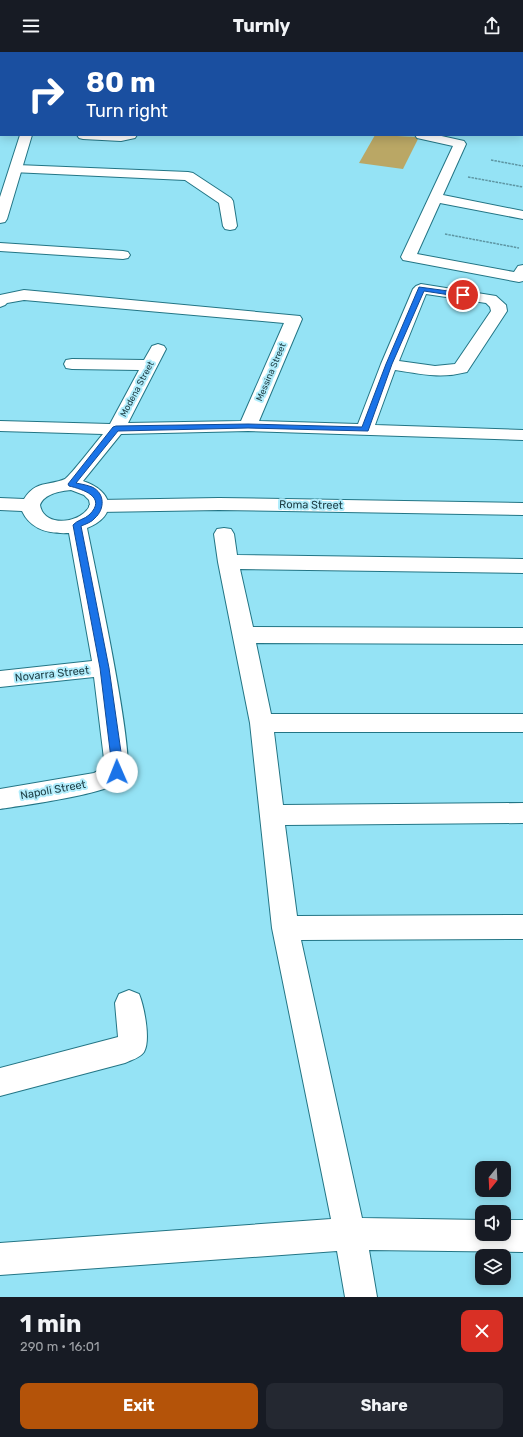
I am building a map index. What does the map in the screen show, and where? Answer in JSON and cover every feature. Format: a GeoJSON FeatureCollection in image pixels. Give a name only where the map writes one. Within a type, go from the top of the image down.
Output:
{"type":"FeatureCollection","features":[{"type":"Feature","properties":{"kind":"street"},"geometry":{"type":"LineString","coordinates":[[0,218],[17,169],[26,136]]}},
{"type":"Feature","properties":{"kind":"street"},"geometry":{"type":"LineString","coordinates":[[102,136],[126,136]]}},
{"type":"Feature","properties":{"kind":"street"},"geometry":{"type":"LineString","coordinates":[[425,136],[460,144],[448,173],[408,257],[519,277],[523,269]]}},
{"type":"Feature","properties":{"kind":"street"},"geometry":{"type":"LineString","coordinates":[[17,169],[188,176],[226,201],[230,226]]}},
{"type":"Feature","properties":{"kind":"street"},"geometry":{"type":"LineString","coordinates":[[436,198],[523,215]]}},
{"type":"Feature","properties":{"kind":"street"},"geometry":{"type":"LineString","coordinates":[[0,248],[123,256]]}},
{"type":"Feature","properties":{"kind":"street"},"geometry":{"type":"LineString","coordinates":[[365,429],[389,364],[421,289],[491,300],[498,305],[499,311],[461,368],[443,371],[389,364]]}},
{"type":"Feature","properties":{"kind":"street","name":"Messina Street"},"geometry":{"type":"LineString","coordinates":[[0,302],[2,299],[24,295],[294,319],[248,426]]}},
{"type":"Feature","properties":{"kind":"street","name":"Modena Street"},"geometry":{"type":"LineString","coordinates":[[72,484],[116,429],[158,349]]}},
{"type":"Feature","properties":{"kind":"street"},"geometry":{"type":"LineString","coordinates":[[72,364],[150,365]]}},
{"type":"Feature","properties":{"kind":"street"},"geometry":{"type":"LineString","coordinates":[[0,426],[116,429],[248,426],[523,435]]}},
{"type":"Feature","properties":{"kind":"street"},"geometry":{"type":"LineString","coordinates":[[72,484],[81,486],[95,493],[99,499],[99,506],[92,517],[77,525],[66,527],[54,527],[44,524],[36,519],[32,512],[31,505],[35,498],[50,487],[72,484]]}},
{"type":"Feature","properties":{"kind":"street"},"geometry":{"type":"LineString","coordinates":[[0,504],[31,505]]}},
{"type":"Feature","properties":{"kind":"street","name":"Roma Street"},"geometry":{"type":"LineString","coordinates":[[99,506],[219,504],[523,509]]}},
{"type":"Feature","properties":{"kind":"street","name":"Napoli Street"},"geometry":{"type":"LineString","coordinates":[[0,799],[98,782],[117,772],[116,752],[104,668],[77,525]]}},
{"type":"Feature","properties":{"kind":"street"},"geometry":{"type":"LineString","coordinates":[[224,534],[228,562],[244,635],[260,723],[273,815],[285,928],[350,1234],[361,1297]]}},
{"type":"Feature","properties":{"kind":"street"},"geometry":{"type":"LineString","coordinates":[[228,562],[523,566]]}},
{"type":"Feature","properties":{"kind":"street"},"geometry":{"type":"LineString","coordinates":[[244,635],[523,636]]}},
{"type":"Feature","properties":{"kind":"street","name":"Novarra Street"},"geometry":{"type":"LineString","coordinates":[[0,679],[104,668]]}},
{"type":"Feature","properties":{"kind":"street"},"geometry":{"type":"LineString","coordinates":[[260,723],[523,723]]}},
{"type":"Feature","properties":{"kind":"street"},"geometry":{"type":"LineString","coordinates":[[273,815],[523,813]]}},
{"type":"Feature","properties":{"kind":"street"},"geometry":{"type":"LineString","coordinates":[[285,928],[523,927]]}},
{"type":"Feature","properties":{"kind":"street"},"geometry":{"type":"LineString","coordinates":[[0,1082],[125,1049],[133,1043],[129,1004]]}},
{"type":"Feature","properties":{"kind":"street"},"geometry":{"type":"LineString","coordinates":[[0,1258],[350,1234],[523,1236]]}},
{"type":"Feature","properties":{"kind":"path"},"geometry":{"type":"LineString","coordinates":[[491,160],[523,166]]}},
{"type":"Feature","properties":{"kind":"path"},"geometry":{"type":"LineString","coordinates":[[448,173],[523,187]]}},
{"type":"Feature","properties":{"kind":"path"},"geometry":{"type":"LineString","coordinates":[[422,229],[523,249]]}},
{"type":"Feature","properties":{"kind":"shaded area"},"geometry":{"type":"Polygon","coordinates":[[[374,136],[419,137],[403,169],[359,163],[374,136]]]}},
{"type":"Feature","properties":{"kind":"route"},"geometry":{"type":"LineString","coordinates":[[117,772],[116,752],[104,668],[77,525],[92,517],[99,506],[99,499],[95,493],[89,489],[72,484],[116,429],[248,426],[365,429],[389,364],[421,289],[463,295]]}}]}
